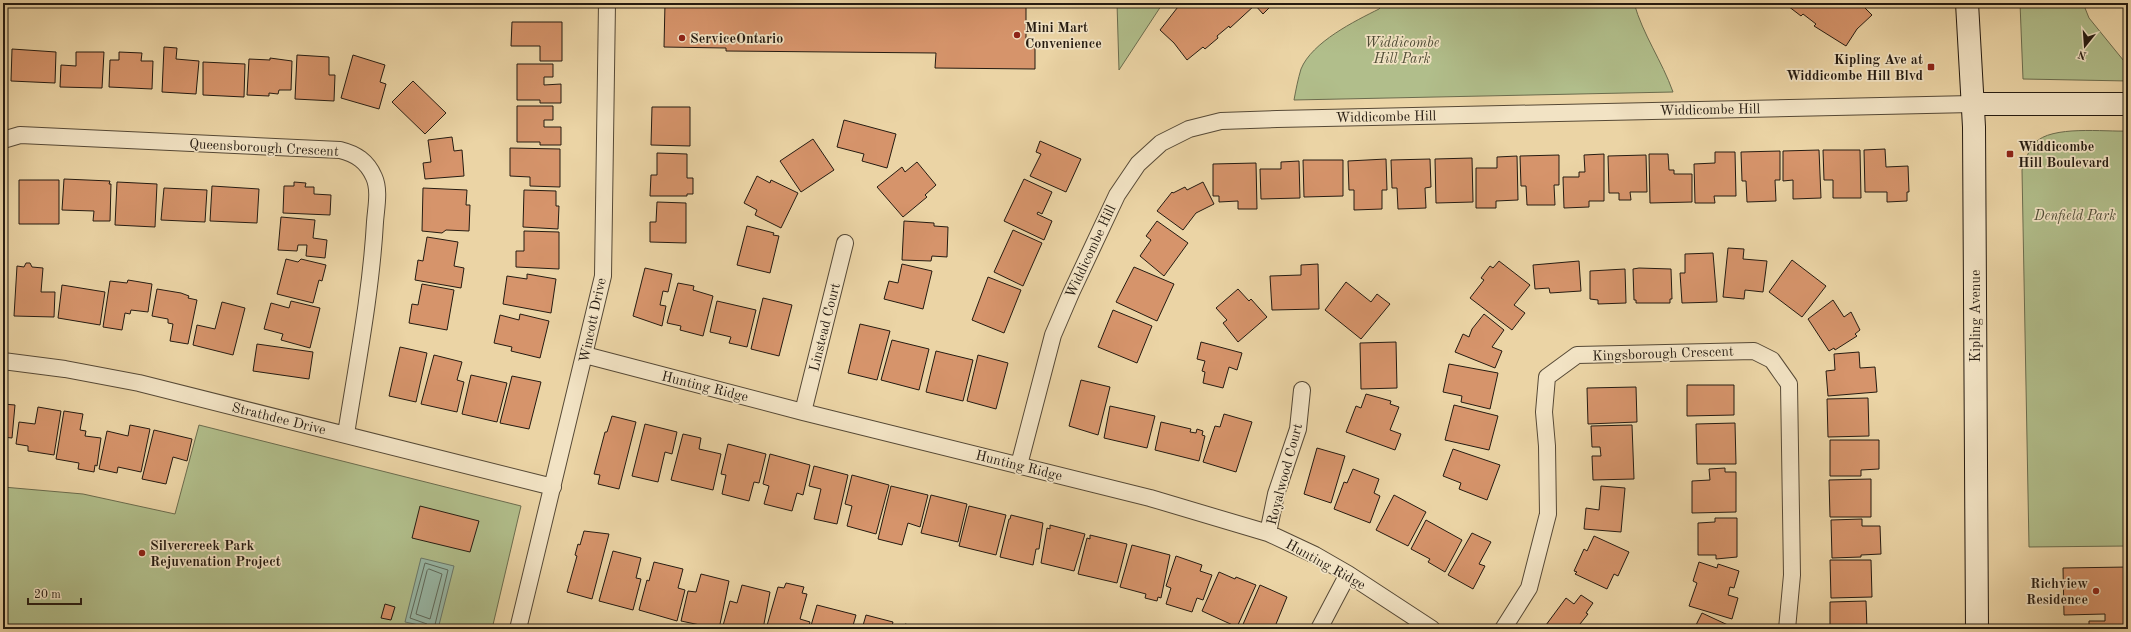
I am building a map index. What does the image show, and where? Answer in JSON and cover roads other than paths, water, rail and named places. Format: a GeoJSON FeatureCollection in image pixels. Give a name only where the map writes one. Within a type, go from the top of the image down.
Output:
{"type":"FeatureCollection","features":[{"type":"Feature","properties":{"kind":"main road","name":"Kipling Avenue"},"geometry":{"type":"LineString","coordinates":[[1967,3],[1972,104],[1975,218],[1977,629]]}},
{"type":"Feature","properties":{"kind":"main road"},"geometry":{"type":"LineString","coordinates":[[1972,104],[2128,104]]}},
{"type":"Feature","properties":{"kind":"street","name":"Wincott Drive"},"geometry":{"type":"LineString","coordinates":[[518,629],[603,276],[606,3]]}},
{"type":"Feature","properties":{"kind":"street","name":"Widdicombe Hill"},"geometry":{"type":"LineString","coordinates":[[1019,465],[1054,335],[1071,293],[1117,195],[1138,164],[1161,143],[1189,129],[1221,121],[1277,119],[1972,104]]}},
{"type":"Feature","properties":{"kind":"street","name":"Queensborough Crescent"},"geometry":{"type":"LineString","coordinates":[[3,140],[20,135],[340,150],[354,154],[368,164],[375,178],[377,194],[372,266],[346,434]]}},
{"type":"Feature","properties":{"kind":"street","name":"Linstead Court"},"geometry":{"type":"LineString","coordinates":[[803,412],[845,243]]}},
{"type":"Feature","properties":{"kind":"street","name":"Kingsborough Crescent"},"geometry":{"type":"LineString","coordinates":[[1503,629],[1529,588],[1548,514],[1547,446],[1544,412],[1547,377],[1577,355],[1754,351],[1772,360],[1789,384],[1792,575],[1788,629]]}},
{"type":"Feature","properties":{"kind":"street","name":"Hunting Ridge"},"geometry":{"type":"LineString","coordinates":[[585,355],[803,412],[1150,498],[1268,533],[1315,554],[1432,629]]}},
{"type":"Feature","properties":{"kind":"street","name":"Strathdee Drive"},"geometry":{"type":"LineString","coordinates":[[3,361],[65,369],[138,383],[553,487]]}},
{"type":"Feature","properties":{"kind":"street","name":"Royalwood Court"},"geometry":{"type":"LineString","coordinates":[[1268,533],[1276,494],[1298,429],[1302,390]]}},
{"type":"Feature","properties":{"kind":"street"},"geometry":{"type":"LineString","coordinates":[[1319,629],[1348,574]]}},
{"type":"Feature","properties":{"kind":"water"},"geometry":{"type":"Polygon","coordinates":[[[421,558],[454,566],[438,629],[405,622],[421,558]]]}},
{"type":"Feature","properties":{"kind":"place","name":"Mini Mart Convenience"},"geometry":{"type":"Point","coordinates":[1017,35]}},
{"type":"Feature","properties":{"kind":"place","name":"ServiceOntario"},"geometry":{"type":"Point","coordinates":[682,38]}},
{"type":"Feature","properties":{"kind":"place","name":"Kipling Ave at Widdicombe Hill Blvd"},"geometry":{"type":"Point","coordinates":[1931,67]}},
{"type":"Feature","properties":{"kind":"place","name":"Widdicombe Hill Boulevard"},"geometry":{"type":"Point","coordinates":[2010,154]}},
{"type":"Feature","properties":{"kind":"place","name":"Silvercreek Park Rejuvenation Project"},"geometry":{"type":"Point","coordinates":[142,553]}},
{"type":"Feature","properties":{"kind":"place","name":"Richview Residence"},"geometry":{"type":"Point","coordinates":[2096,591]}},
{"type":"Feature","properties":{"kind":"park label","name":"Widdicombe Hill Park"},"geometry":{"type":"Point","coordinates":[1402,50]}},
{"type":"Feature","properties":{"kind":"park label","name":"Denfield Park"},"geometry":{"type":"Point","coordinates":[2075,215]}}]}
